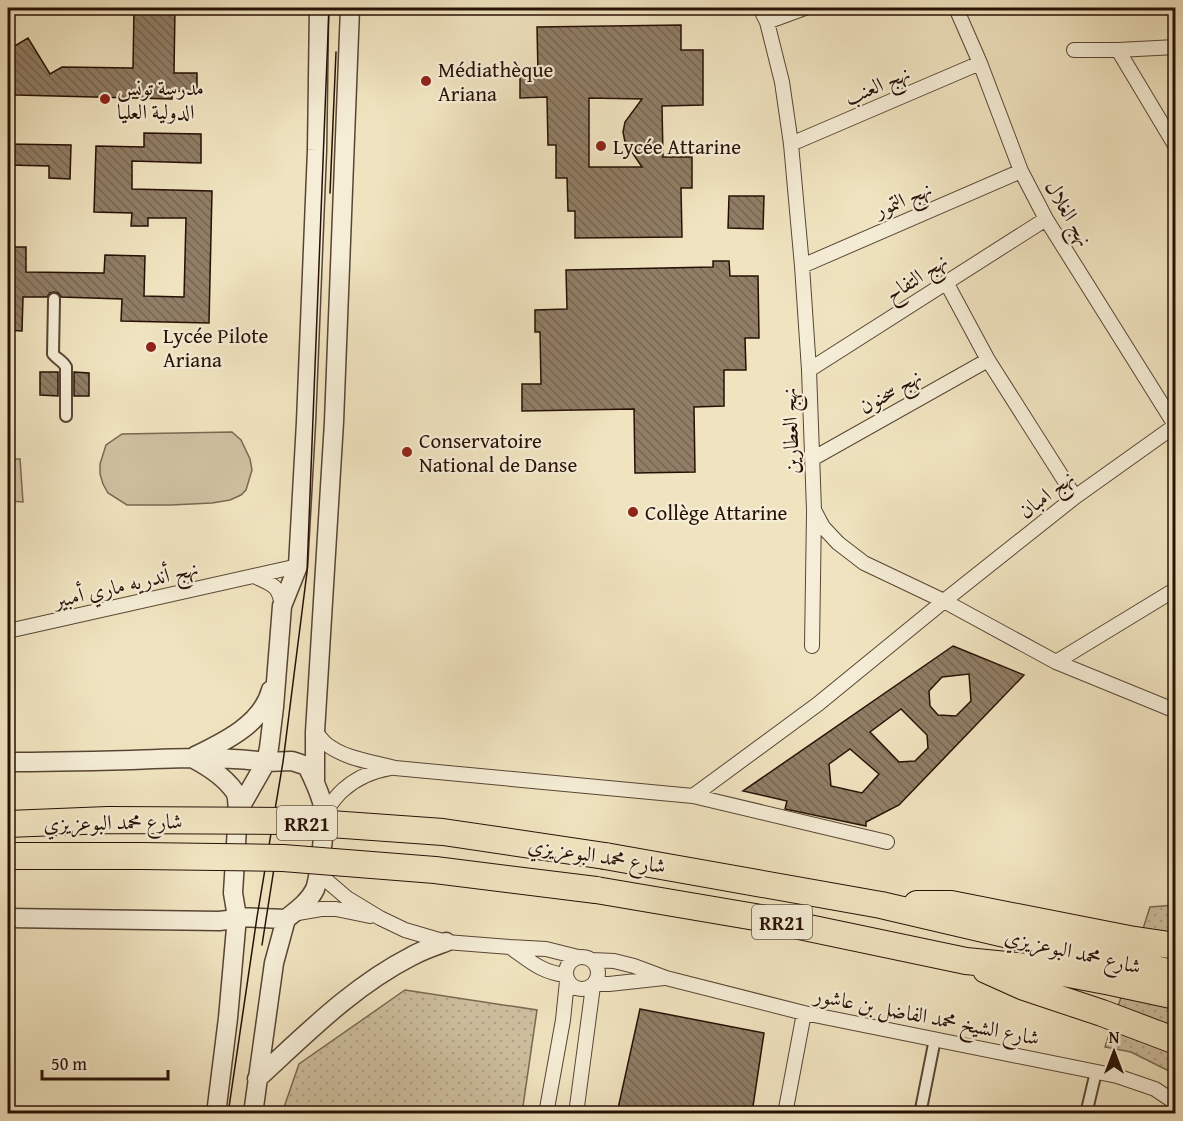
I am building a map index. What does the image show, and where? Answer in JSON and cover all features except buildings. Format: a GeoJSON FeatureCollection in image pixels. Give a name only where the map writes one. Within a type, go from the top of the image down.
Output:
{"type":"FeatureCollection","features":[{"type":"Feature","properties":{"kind":"highway","name":"شارع محمد البوعزيزي"},"geometry":{"type":"LineString","coordinates":[[8,824],[108,820],[288,821],[443,832],[604,855],[881,905],[1116,962],[1176,974]]}},
{"type":"Feature","properties":{"kind":"highway","name":"شارع محمد البوعزيزي"},"geometry":{"type":"LineString","coordinates":[[8,856],[141,855],[283,858],[435,870],[596,890],[761,918],[966,962],[1037,968],[1176,996]]}},
{"type":"Feature","properties":{"kind":"highway"},"geometry":{"type":"LineString","coordinates":[[8,864],[141,855]]}},
{"type":"Feature","properties":{"kind":"highway"},"geometry":{"type":"LineString","coordinates":[[881,905],[951,904],[1176,946]]}},
{"type":"Feature","properties":{"kind":"highway"},"geometry":{"type":"LineString","coordinates":[[1129,939],[1176,938]]}},
{"type":"Feature","properties":{"kind":"highway"},"geometry":{"type":"LineString","coordinates":[[966,962],[1024,987],[1176,1041]]}},
{"type":"Feature","properties":{"kind":"street"},"geometry":{"type":"LineString","coordinates":[[282,606],[298,566],[306,422],[319,8]]}},
{"type":"Feature","properties":{"kind":"street"},"geometry":{"type":"LineString","coordinates":[[315,783],[315,732],[334,422],[350,8]]}},
{"type":"Feature","properties":{"kind":"street","name":"نهج العطارين"},"geometry":{"type":"LineString","coordinates":[[760,8],[767,22],[782,82],[791,144],[802,266],[809,370],[814,510],[812,646]]}},
{"type":"Feature","properties":{"kind":"street"},"geometry":{"type":"LineString","coordinates":[[767,22],[805,8]]}},
{"type":"Feature","properties":{"kind":"street","name":"نهج الغلال"},"geometry":{"type":"LineString","coordinates":[[956,8],[980,63],[1021,171],[1046,219],[1175,425]]}},
{"type":"Feature","properties":{"kind":"street"},"geometry":{"type":"LineString","coordinates":[[1074,50],[1176,47]]}},
{"type":"Feature","properties":{"kind":"street"},"geometry":{"type":"LineString","coordinates":[[1118,50],[1176,147]]}},
{"type":"Feature","properties":{"kind":"street","name":"نهج العنب"},"geometry":{"type":"LineString","coordinates":[[791,144],[980,63]]}},
{"type":"Feature","properties":{"kind":"street","name":"نهج التمور"},"geometry":{"type":"LineString","coordinates":[[802,266],[1021,171]]}},
{"type":"Feature","properties":{"kind":"street","name":"نهج التفاح"},"geometry":{"type":"LineString","coordinates":[[809,370],[1046,219]]}},
{"type":"Feature","properties":{"kind":"street"},"geometry":{"type":"LineString","coordinates":[[946,282],[988,360],[1076,497]]}},
{"type":"Feature","properties":{"kind":"street"},"geometry":{"type":"LineString","coordinates":[[54,299],[53,354],[66,366],[66,416]]}},
{"type":"Feature","properties":{"kind":"street","name":"نهج سحنون"},"geometry":{"type":"LineString","coordinates":[[812,459],[988,360]]}},
{"type":"Feature","properties":{"kind":"street","name":"نهج امبان"},"geometry":{"type":"LineString","coordinates":[[693,796],[818,704],[1076,497],[1175,425]]}},
{"type":"Feature","properties":{"kind":"street"},"geometry":{"type":"LineString","coordinates":[[814,510],[823,527],[838,543],[864,562],[945,601],[1056,662],[1176,711]]}},
{"type":"Feature","properties":{"kind":"street","name":"نهج أندريه ماري أمبير"},"geometry":{"type":"LineString","coordinates":[[8,631],[298,566]]}},
{"type":"Feature","properties":{"kind":"street"},"geometry":{"type":"LineString","coordinates":[[238,811],[266,762],[282,606],[280,592],[272,584],[255,576]]}},
{"type":"Feature","properties":{"kind":"street"},"geometry":{"type":"LineString","coordinates":[[1056,662],[1176,589]]}},
{"type":"Feature","properties":{"kind":"street"},"geometry":{"type":"LineString","coordinates":[[192,758],[221,744],[244,728],[260,712],[270,695],[277,668]]}},
{"type":"Feature","properties":{"kind":"street"},"geometry":{"type":"LineString","coordinates":[[315,732],[337,751],[395,768],[693,796],[887,842]]}},
{"type":"Feature","properties":{"kind":"street"},"geometry":{"type":"LineString","coordinates":[[192,758],[209,767],[224,779],[236,794],[238,811],[233,893],[237,917],[228,1018],[216,1113]]}},
{"type":"Feature","properties":{"kind":"street"},"geometry":{"type":"LineString","coordinates":[[8,762],[192,758],[292,761],[307,766],[325,812],[319,874],[315,889],[308,900],[289,917],[274,963],[252,1113]]}},
{"type":"Feature","properties":{"kind":"street"},"geometry":{"type":"LineString","coordinates":[[325,812],[341,790],[356,780],[371,773],[395,768]]}},
{"type":"Feature","properties":{"kind":"street"},"geometry":{"type":"LineString","coordinates":[[319,874],[347,898],[405,930],[446,942],[546,949],[592,960],[634,966],[666,978]]}},
{"type":"Feature","properties":{"kind":"street"},"geometry":{"type":"LineString","coordinates":[[8,918],[219,921],[237,917],[289,917],[321,909],[336,909],[380,918]]}},
{"type":"Feature","properties":{"kind":"street"},"geometry":{"type":"LineString","coordinates":[[257,1079],[335,1008],[379,975],[413,956],[446,942]]}},
{"type":"Feature","properties":{"kind":"street"},"geometry":{"type":"LineString","coordinates":[[510,948],[537,967],[566,978],[572,987],[579,990],[586,990],[594,985],[666,978]]}},
{"type":"Feature","properties":{"kind":"street"},"geometry":{"type":"LineString","coordinates":[[546,1113],[563,1020],[566,969],[568,964],[578,957]]}},
{"type":"Feature","properties":{"kind":"street"},"geometry":{"type":"LineString","coordinates":[[576,1113],[594,985],[598,973],[597,966],[592,960]]}},
{"type":"Feature","properties":{"kind":"street","name":"شارع الشيخ محمد الفاضل بن عاشور"},"geometry":{"type":"LineString","coordinates":[[666,978],[804,1013],[1118,1076],[1155,1089],[1176,1104]]}},
{"type":"Feature","properties":{"kind":"street"},"geometry":{"type":"LineString","coordinates":[[785,1113],[804,1013]]}},
{"type":"Feature","properties":{"kind":"street"},"geometry":{"type":"LineString","coordinates":[[920,1113],[935,1039]]}},
{"type":"Feature","properties":{"kind":"street"},"geometry":{"type":"LineString","coordinates":[[1086,1113],[1096,1072]]}},
{"type":"Feature","properties":{"kind":"shaded area"},"geometry":{"type":"Polygon","coordinates":[[[232,432],[241,440],[250,459],[252,470],[246,490],[230,500],[171,505],[127,505],[108,493],[103,484],[100,464],[106,445],[122,434],[232,432]]]}},
{"type":"Feature","properties":{"kind":"shaded area"},"geometry":{"type":"Polygon","coordinates":[[[8,459],[20,459],[23,502],[8,501],[8,459]]]}},
{"type":"Feature","properties":{"kind":"shaded area"},"geometry":{"type":"Polygon","coordinates":[[[1175,905],[1175,1074],[1131,1052],[1105,1047],[1150,907],[1175,905]]]}},
{"type":"Feature","properties":{"kind":"shaded area"},"geometry":{"type":"Polygon","coordinates":[[[405,990],[537,1010],[522,1113],[282,1113],[299,1064],[405,990]]]}},
{"type":"Feature","properties":{"kind":"tram line"},"geometry":{"type":"LineString","coordinates":[[228,1114],[283,762],[307,572],[329,8]]}},
{"type":"Feature","properties":{"kind":"tram line"},"geometry":{"type":"LineString","coordinates":[[330,193],[336,52]]}},
{"type":"Feature","properties":{"kind":"tram line"},"geometry":{"type":"LineString","coordinates":[[262,945],[275,862]]}},
{"type":"Feature","properties":{"kind":"place","name":"Médiathèque Ariana"},"geometry":{"type":"Point","coordinates":[426,81]}},
{"type":"Feature","properties":{"kind":"place","name":"مدرسة تونس الدولية العليا"},"geometry":{"type":"Point","coordinates":[105,99]}},
{"type":"Feature","properties":{"kind":"place","name":"Lycée Attarine"},"geometry":{"type":"Point","coordinates":[601,146]}},
{"type":"Feature","properties":{"kind":"place","name":"Lycée Pilote Ariana"},"geometry":{"type":"Point","coordinates":[151,347]}},
{"type":"Feature","properties":{"kind":"place","name":"Conservatoire National de Danse"},"geometry":{"type":"Point","coordinates":[407,452]}},
{"type":"Feature","properties":{"kind":"place","name":"Collège Attarine"},"geometry":{"type":"Point","coordinates":[633,512]}}]}
